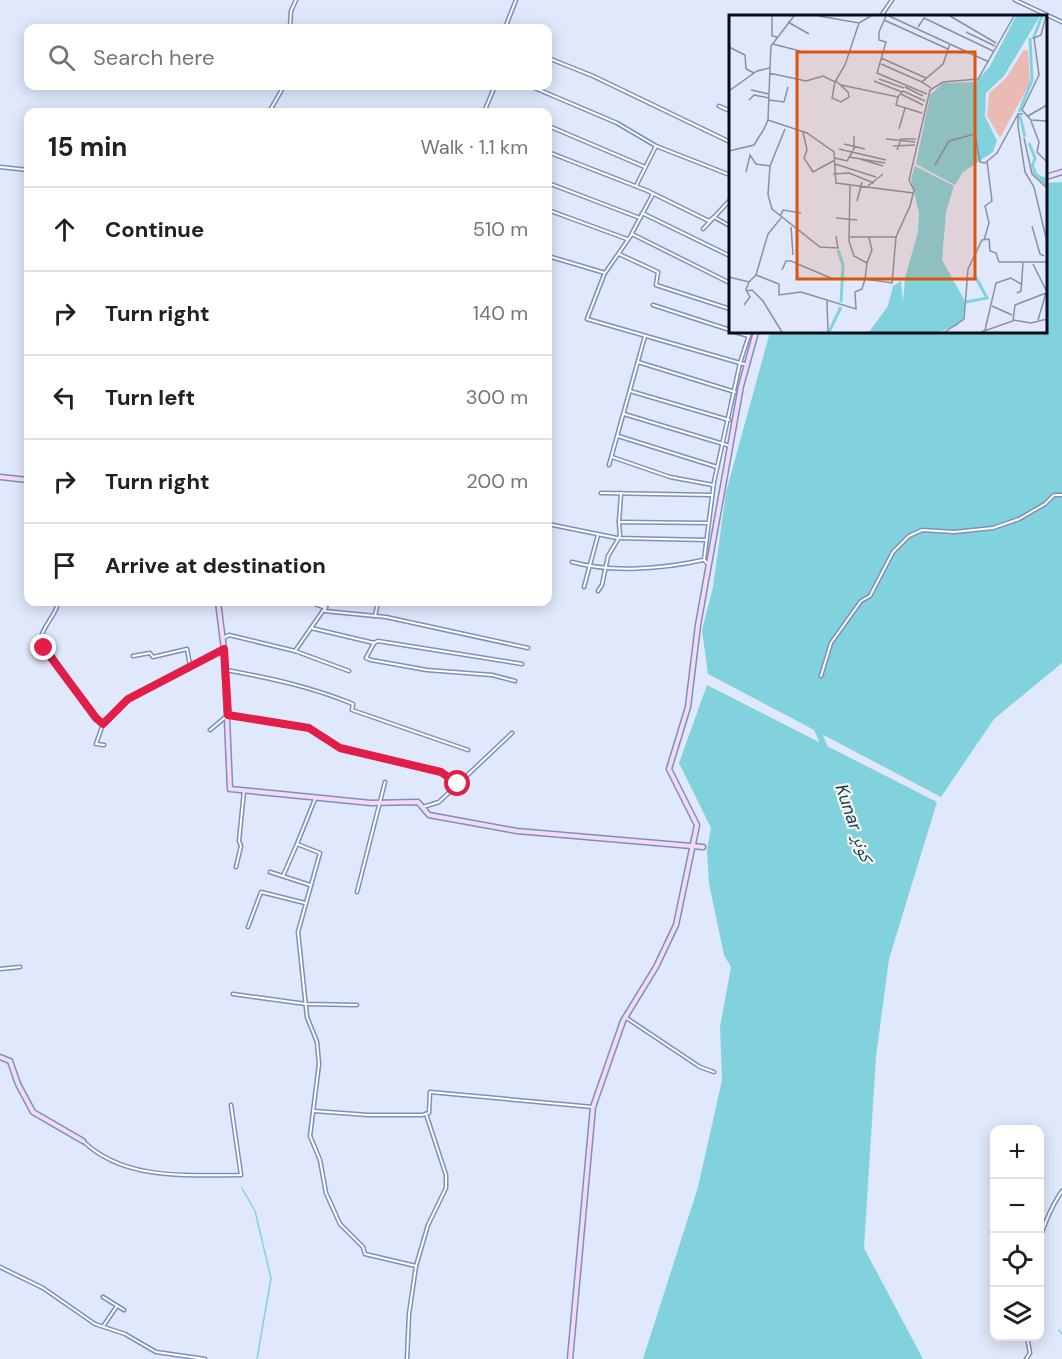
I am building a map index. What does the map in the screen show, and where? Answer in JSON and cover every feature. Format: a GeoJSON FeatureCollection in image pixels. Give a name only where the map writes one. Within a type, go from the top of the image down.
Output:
{"type":"FeatureCollection","features":[{"type":"Feature","properties":{"kind":"street"},"geometry":{"type":"LineString","coordinates":[[290,24],[291,11],[296,0]]}},
{"type":"Feature","properties":{"kind":"street"},"geometry":{"type":"LineString","coordinates":[[507,24],[516,0]]}},
{"type":"Feature","properties":{"kind":"street"},"geometry":{"type":"LineString","coordinates":[[882,15],[892,0]]}},
{"type":"Feature","properties":{"kind":"street"},"geometry":{"type":"LineString","coordinates":[[1015,0],[1062,22]]}},
{"type":"Feature","properties":{"kind":"street"},"geometry":{"type":"LineString","coordinates":[[552,60],[593,76],[729,142]]}},
{"type":"Feature","properties":{"kind":"street"},"geometry":{"type":"LineString","coordinates":[[270,108],[282,90]]}},
{"type":"Feature","properties":{"kind":"street"},"geometry":{"type":"LineString","coordinates":[[486,108],[493,90]]}},
{"type":"Feature","properties":{"kind":"street"},"geometry":{"type":"LineString","coordinates":[[539,90],[617,123],[656,146],[729,175]]}},
{"type":"Feature","properties":{"kind":"street"},"geometry":{"type":"LineString","coordinates":[[719,106],[729,111]]}},
{"type":"Feature","properties":{"kind":"street"},"geometry":{"type":"LineString","coordinates":[[552,127],[645,167]]}},
{"type":"Feature","properties":{"kind":"street"},"geometry":{"type":"LineString","coordinates":[[636,186],[656,146]]}},
{"type":"Feature","properties":{"kind":"street"},"geometry":{"type":"LineString","coordinates":[[552,154],[636,186],[709,220],[714,217]]}},
{"type":"Feature","properties":{"kind":"street"},"geometry":{"type":"LineString","coordinates":[[0,167],[24,170]]}},
{"type":"Feature","properties":{"kind":"street"},"geometry":{"type":"LineString","coordinates":[[1047,177],[1062,172]]}},
{"type":"Feature","properties":{"kind":"street"},"geometry":{"type":"LineString","coordinates":[[552,185],[640,218]]}},
{"type":"Feature","properties":{"kind":"street"},"geometry":{"type":"LineString","coordinates":[[653,194],[632,234],[604,273],[587,319],[747,365]]}},
{"type":"Feature","properties":{"kind":"street"},"geometry":{"type":"LineString","coordinates":[[703,229],[729,201]]}},
{"type":"Feature","properties":{"kind":"street"},"geometry":{"type":"LineString","coordinates":[[552,211],[628,239]]}},
{"type":"Feature","properties":{"kind":"street"},"geometry":{"type":"LineString","coordinates":[[642,213],[729,256]]}},
{"type":"Feature","properties":{"kind":"street"},"geometry":{"type":"LineString","coordinates":[[714,217],[729,225]]}},
{"type":"Feature","properties":{"kind":"street"},"geometry":{"type":"LineString","coordinates":[[632,234],[729,282]]}},
{"type":"Feature","properties":{"kind":"street"},"geometry":{"type":"LineString","coordinates":[[619,254],[658,272],[656,285],[729,309]]}},
{"type":"Feature","properties":{"kind":"street"},"geometry":{"type":"LineString","coordinates":[[552,257],[604,273]]}},
{"type":"Feature","properties":{"kind":"street"},"geometry":{"type":"LineString","coordinates":[[653,305],[729,330]]}},
{"type":"Feature","properties":{"kind":"street"},"geometry":{"type":"LineString","coordinates":[[738,333],[748,336]]}},
{"type":"Feature","properties":{"kind":"street"},"geometry":{"type":"LineString","coordinates":[[709,565],[705,564],[704,560],[712,495],[740,363],[750,333]]}},
{"type":"Feature","properties":{"kind":"street"},"geometry":{"type":"LineString","coordinates":[[570,1359],[593,1107],[625,1017],[656,967],[676,925],[697,825],[669,769],[688,707],[709,565],[730,446],[756,333]]}},
{"type":"Feature","properties":{"kind":"street"},"geometry":{"type":"LineString","coordinates":[[609,465],[645,336]]}},
{"type":"Feature","properties":{"kind":"street"},"geometry":{"type":"LineString","coordinates":[[638,362],[735,392]]}},
{"type":"Feature","properties":{"kind":"street"},"geometry":{"type":"LineString","coordinates":[[630,391],[729,420]]}},
{"type":"Feature","properties":{"kind":"street"},"geometry":{"type":"LineString","coordinates":[[624,414],[730,446]]}},
{"type":"Feature","properties":{"kind":"street"},"geometry":{"type":"LineString","coordinates":[[618,436],[717,467]]}},
{"type":"Feature","properties":{"kind":"street"},"geometry":{"type":"LineString","coordinates":[[612,457],[670,477],[714,485]]}},
{"type":"Feature","properties":{"kind":"street"},"geometry":{"type":"LineString","coordinates":[[0,477],[24,480]]}},
{"type":"Feature","properties":{"kind":"street"},"geometry":{"type":"LineString","coordinates":[[601,493],[712,495]]}},
{"type":"Feature","properties":{"kind":"street"},"geometry":{"type":"LineString","coordinates":[[598,591],[602,585],[605,566],[620,536],[621,493]]}},
{"type":"Feature","properties":{"kind":"street"},"geometry":{"type":"LineString","coordinates":[[821,676],[831,643],[861,601],[870,596],[892,552],[909,536],[922,530],[954,531],[993,528],[1019,519],[1045,504],[1054,495],[1062,495]]}},
{"type":"Feature","properties":{"kind":"street"},"geometry":{"type":"LineString","coordinates":[[619,522],[708,523]]}},
{"type":"Feature","properties":{"kind":"street"},"geometry":{"type":"LineString","coordinates":[[552,525],[617,538],[706,540]]}},
{"type":"Feature","properties":{"kind":"street"},"geometry":{"type":"LineString","coordinates":[[584,587],[598,535]]}},
{"type":"Feature","properties":{"kind":"street"},"geometry":{"type":"LineString","coordinates":[[572,562],[590,566],[638,568],[671,567],[704,560]]}},
{"type":"Feature","properties":{"kind":"street"},"geometry":{"type":"LineString","coordinates":[[58,606],[58,610],[40,638],[44,648],[96,718],[103,724]]}},
{"type":"Feature","properties":{"kind":"street"},"geometry":{"type":"LineString","coordinates":[[219,606],[224,649],[230,789],[315,799],[381,803],[418,802],[429,815],[517,831],[703,847]]}},
{"type":"Feature","properties":{"kind":"street"},"geometry":{"type":"LineString","coordinates":[[318,606],[528,648]]}},
{"type":"Feature","properties":{"kind":"street"},"geometry":{"type":"LineString","coordinates":[[295,651],[327,606]]}},
{"type":"Feature","properties":{"kind":"street"},"geometry":{"type":"LineString","coordinates":[[375,616],[377,606]]}},
{"type":"Feature","properties":{"kind":"street"},"geometry":{"type":"LineString","coordinates":[[311,628],[374,643],[378,641],[522,664]]}},
{"type":"Feature","properties":{"kind":"street"},"geometry":{"type":"LineString","coordinates":[[223,638],[229,635],[295,651],[349,671]]}},
{"type":"Feature","properties":{"kind":"street"},"geometry":{"type":"LineString","coordinates":[[374,643],[366,658],[371,660],[427,670],[492,675],[515,681]]}},
{"type":"Feature","properties":{"kind":"street"},"geometry":{"type":"LineString","coordinates":[[133,656],[150,653],[153,657],[187,648],[190,665]]}},
{"type":"Feature","properties":{"kind":"street"},"geometry":{"type":"LineString","coordinates":[[104,745],[96,744],[103,724],[128,699],[224,649]]}},
{"type":"Feature","properties":{"kind":"street"},"geometry":{"type":"LineString","coordinates":[[224,670],[286,681],[353,704],[352,710],[468,750]]}},
{"type":"Feature","properties":{"kind":"street"},"geometry":{"type":"LineString","coordinates":[[210,730],[228,715],[309,728],[340,748],[441,772],[458,784]]}},
{"type":"Feature","properties":{"kind":"street"},"geometry":{"type":"LineString","coordinates":[[422,807],[439,802],[512,733]]}},
{"type":"Feature","properties":{"kind":"street"},"geometry":{"type":"LineString","coordinates":[[357,892],[385,782]]}},
{"type":"Feature","properties":{"kind":"street"},"geometry":{"type":"LineString","coordinates":[[236,867],[241,846],[239,841],[244,791]]}},
{"type":"Feature","properties":{"kind":"street"},"geometry":{"type":"LineString","coordinates":[[284,876],[315,799]]}},
{"type":"Feature","properties":{"kind":"street"},"geometry":{"type":"LineString","coordinates":[[297,844],[320,853],[298,933],[307,1017],[317,1042],[319,1064],[310,1136],[320,1160],[326,1193],[340,1224],[363,1247],[365,1254],[416,1266]]}},
{"type":"Feature","properties":{"kind":"street"},"geometry":{"type":"LineString","coordinates":[[270,872],[310,885]]}},
{"type":"Feature","properties":{"kind":"street"},"geometry":{"type":"LineString","coordinates":[[248,927],[261,892],[305,903]]}},
{"type":"Feature","properties":{"kind":"street"},"geometry":{"type":"LineString","coordinates":[[0,969],[20,967]]}},
{"type":"Feature","properties":{"kind":"street"},"geometry":{"type":"LineString","coordinates":[[232,994],[306,1004],[357,1005]]}},
{"type":"Feature","properties":{"kind":"street"},"geometry":{"type":"LineString","coordinates":[[625,1017],[700,1067],[714,1072]]}},
{"type":"Feature","properties":{"kind":"street"},"geometry":{"type":"LineString","coordinates":[[0,1057],[10,1061],[18,1084],[33,1112],[82,1141],[91,1149],[132,1170],[190,1175],[241,1175],[231,1105]]}},
{"type":"Feature","properties":{"kind":"street"},"geometry":{"type":"LineString","coordinates":[[313,1111],[368,1115],[426,1114],[429,1113],[430,1092],[593,1107]]}},
{"type":"Feature","properties":{"kind":"street"},"geometry":{"type":"LineString","coordinates":[[407,1359],[409,1314],[416,1266],[429,1225],[446,1188],[446,1175],[426,1114]]}},
{"type":"Feature","properties":{"kind":"street"},"geometry":{"type":"LineString","coordinates":[[1042,1233],[1053,1210],[1053,1203],[1062,1191]]}},
{"type":"Feature","properties":{"kind":"street"},"geometry":{"type":"LineString","coordinates":[[0,1267],[43,1288],[95,1324],[104,1325],[156,1352],[205,1359]]}},
{"type":"Feature","properties":{"kind":"street"},"geometry":{"type":"LineString","coordinates":[[103,1296],[124,1310]]}},
{"type":"Feature","properties":{"kind":"street"},"geometry":{"type":"LineString","coordinates":[[104,1325],[117,1306]]}},
{"type":"Feature","properties":{"kind":"street"},"geometry":{"type":"LineString","coordinates":[[1026,1359],[1030,1353],[1028,1341]]}},
{"type":"Feature","properties":{"kind":"water"},"geometry":{"type":"Polygon","coordinates":[[[1062,182],[1062,663],[994,719],[941,797],[708,674],[702,630],[713,587],[726,492],[770,333],[1047,333],[1047,183],[1062,182]]]}},
{"type":"Feature","properties":{"kind":"water"},"geometry":{"type":"Polygon","coordinates":[[[707,685],[937,802],[889,959],[876,1057],[864,1248],[923,1359],[643,1359],[698,1187],[722,1080],[720,1027],[731,967],[724,955],[709,884],[707,850],[711,828],[679,763],[707,685]]]}},
{"type":"Feature","properties":{"kind":"waterway","name":"Kunar کونړ"},"geometry":{"type":"LineString","coordinates":[[816,727],[826,750]]}},
{"type":"Feature","properties":{"kind":"waterway"},"geometry":{"type":"LineString","coordinates":[[242,1188],[255,1211],[271,1278],[257,1359]]}},
{"type":"Feature","properties":{"kind":"waterway"},"geometry":{"type":"LineString","coordinates":[[1059,1330],[1062,1334]]}},
{"type":"Feature","properties":{"kind":"route"},"geometry":{"type":"LineString","coordinates":[[44,648],[49,651],[96,718],[103,724],[128,699],[224,649],[228,715],[309,728],[340,748],[441,772],[458,784]]}}]}
